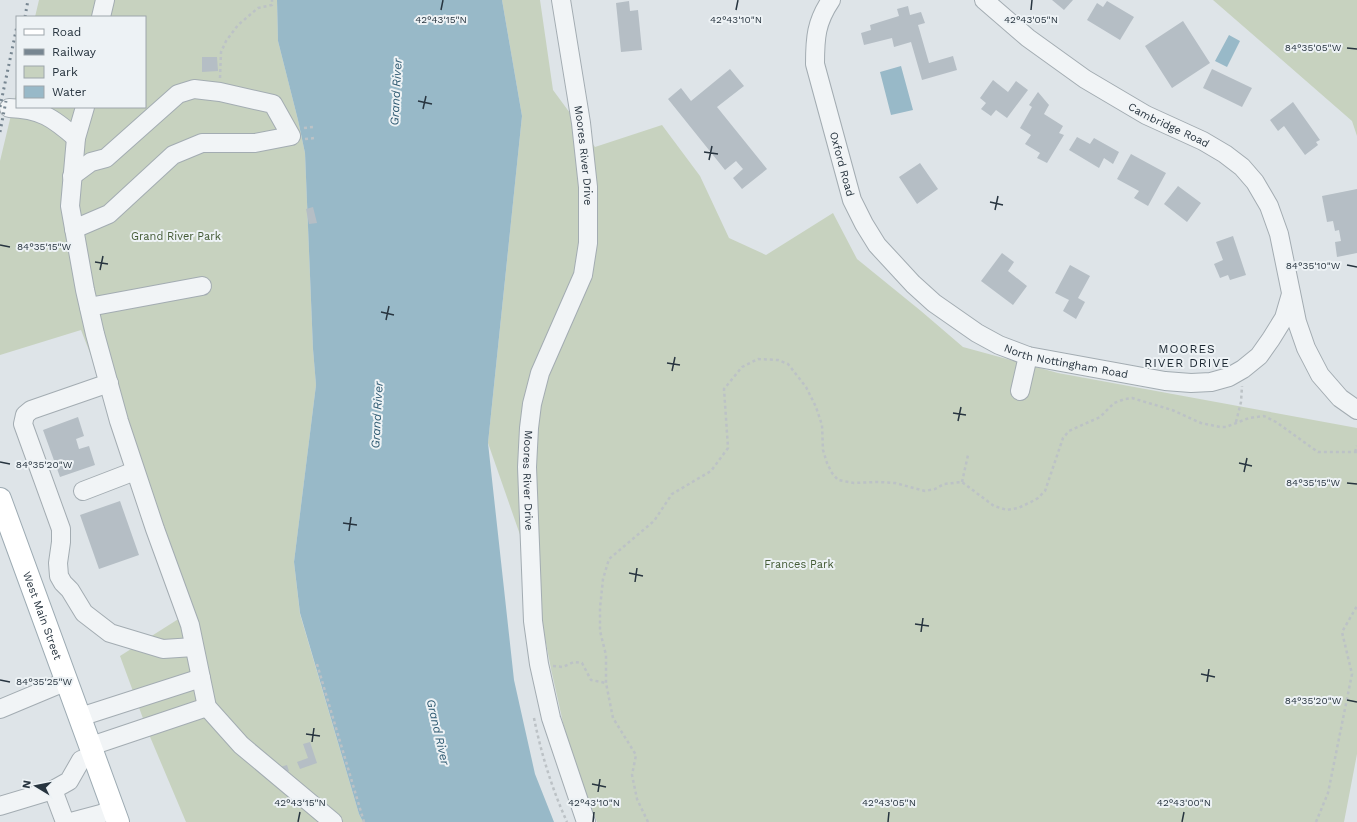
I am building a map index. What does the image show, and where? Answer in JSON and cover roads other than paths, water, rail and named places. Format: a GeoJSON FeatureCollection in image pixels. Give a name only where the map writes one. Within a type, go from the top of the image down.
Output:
{"type":"FeatureCollection","features":[{"type":"Feature","properties":{"kind":"main road","name":"West Main Street"},"geometry":{"type":"LineString","coordinates":[[0,499],[60,684],[80,716],[88,754]]}},
{"type":"Feature","properties":{"kind":"main road","name":"West Main Street"},"geometry":{"type":"LineString","coordinates":[[0,544],[60,684],[88,754],[109,817]]}},
{"type":"Feature","properties":{"kind":"street"},"geometry":{"type":"LineString","coordinates":[[101,16],[105,0]]}},
{"type":"Feature","properties":{"kind":"street","name":"Moores River Drive"},"geometry":{"type":"LineString","coordinates":[[561,0],[581,123],[588,187],[588,243],[583,275],[540,373],[532,404],[527,467],[533,621],[539,664],[551,718],[586,822]]}},
{"type":"Feature","properties":{"kind":"street","name":"Oxford Road"},"geometry":{"type":"LineString","coordinates":[[831,0],[818,26],[815,41],[815,64],[852,200],[877,245],[913,284],[934,303]]}},
{"type":"Feature","properties":{"kind":"street","name":"Cambridge Road"},"geometry":{"type":"LineString","coordinates":[[984,0],[1028,38],[1085,79],[1146,115],[1203,141],[1225,154],[1242,167],[1255,182],[1269,206],[1279,234],[1291,294]]}},
{"type":"Feature","properties":{"kind":"street"},"geometry":{"type":"LineString","coordinates":[[72,176],[91,162],[106,158],[178,94],[194,89],[220,92],[273,104],[293,136],[255,143],[202,143],[173,155],[109,214],[74,229]]}},
{"type":"Feature","properties":{"kind":"street"},"geometry":{"type":"LineString","coordinates":[[9,108],[26,109],[40,113],[59,124],[76,138]]}},
{"type":"Feature","properties":{"kind":"street"},"geometry":{"type":"LineString","coordinates":[[85,108],[76,138],[70,206],[89,307],[109,383],[135,471],[190,625],[207,707],[241,745],[333,822]]}},
{"type":"Feature","properties":{"kind":"street"},"geometry":{"type":"LineString","coordinates":[[89,307],[202,286]]}},
{"type":"Feature","properties":{"kind":"street"},"geometry":{"type":"LineString","coordinates":[[1291,294],[1297,322],[1306,348],[1320,375],[1340,398],[1357,410]]}},
{"type":"Feature","properties":{"kind":"street","name":"North Nottingham Road"},"geometry":{"type":"LineString","coordinates":[[934,303],[977,333],[999,346],[1028,356],[1165,381],[1191,383],[1211,382],[1229,377],[1243,369],[1259,356],[1272,339],[1284,318],[1291,294]]}},
{"type":"Feature","properties":{"kind":"street"},"geometry":{"type":"LineString","coordinates":[[1020,391],[1028,356]]}},
{"type":"Feature","properties":{"kind":"street"},"geometry":{"type":"LineString","coordinates":[[109,383],[31,410],[25,415],[22,424],[61,529],[58,576],[70,590],[84,613],[110,633],[163,650],[194,647]]}},
{"type":"Feature","properties":{"kind":"street"},"geometry":{"type":"LineString","coordinates":[[83,491],[135,471]]}},
{"type":"Feature","properties":{"kind":"street"},"geometry":{"type":"LineString","coordinates":[[80,716],[201,678]]}},
{"type":"Feature","properties":{"kind":"street"},"geometry":{"type":"LineString","coordinates":[[0,709],[60,684]]}},
{"type":"Feature","properties":{"kind":"street"},"geometry":{"type":"LineString","coordinates":[[0,806],[53,790],[70,781],[88,754],[207,707]]}},
{"type":"Feature","properties":{"kind":"street"},"geometry":{"type":"LineString","coordinates":[[53,790],[65,822]]}},
{"type":"Feature","properties":{"kind":"street"},"geometry":{"type":"LineString","coordinates":[[71,822],[109,817]]}},
{"type":"Feature","properties":{"kind":"water","name":"Grand River"},"geometry":{"type":"Polygon","coordinates":[[[277,0],[502,0],[522,116],[488,443],[514,680],[535,774],[554,822],[363,822],[359,814],[300,613],[294,562],[316,385],[313,349],[305,153],[278,41],[277,0]]]}},
{"type":"Feature","properties":{"kind":"water"},"geometry":{"type":"Polygon","coordinates":[[[1229,35],[1240,41],[1227,67],[1215,61],[1229,35]]]}},
{"type":"Feature","properties":{"kind":"water"},"geometry":{"type":"Polygon","coordinates":[[[901,66],[913,110],[891,115],[880,72],[901,66]]]}},
{"type":"Feature","properties":{"kind":"railway"},"geometry":{"type":"LineString","coordinates":[[25,16],[28,0]]}},
{"type":"Feature","properties":{"kind":"railway"},"geometry":{"type":"LineString","coordinates":[[0,107],[16,31]]}},
{"type":"Feature","properties":{"kind":"railway"},"geometry":{"type":"LineString","coordinates":[[0,132],[6,101]]}},
{"type":"Feature","properties":{"kind":"district","name":"MOORES RIVER DRIVE"},"geometry":{"type":"Point","coordinates":[1187,356]}},
{"type":"Feature","properties":{"kind":"park label","name":"Grand River Park"},"geometry":{"type":"Point","coordinates":[176,236]}},
{"type":"Feature","properties":{"kind":"park label","name":"Frances Park"},"geometry":{"type":"Point","coordinates":[799,564]}}]}
